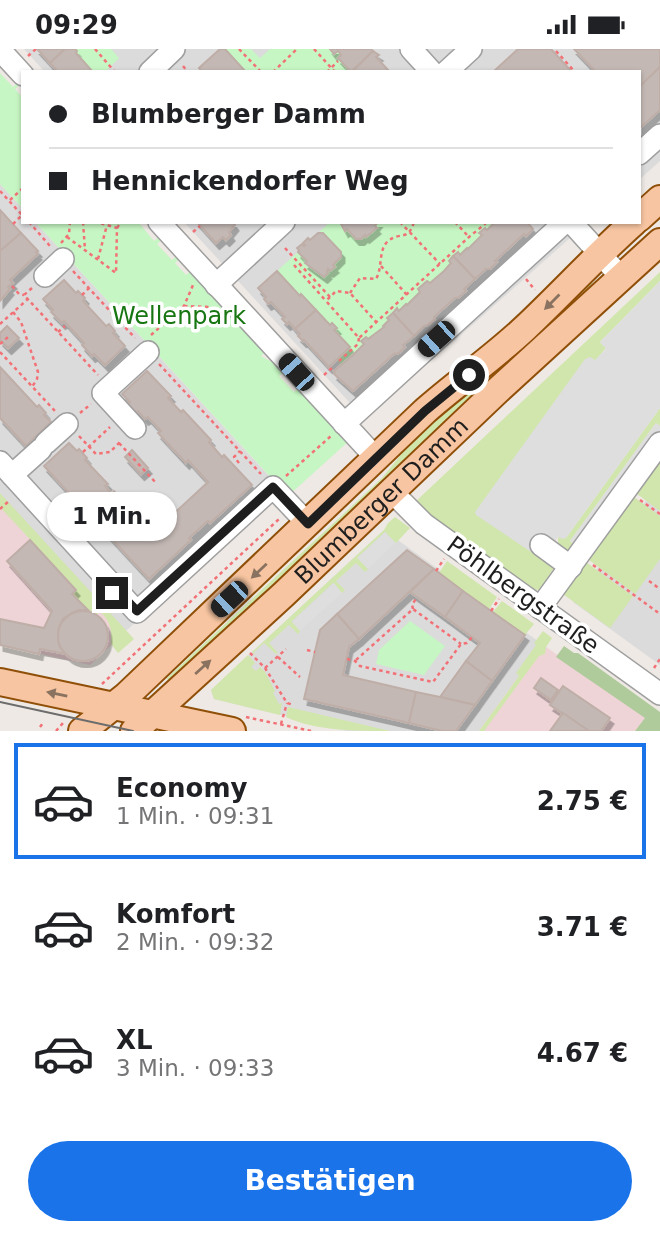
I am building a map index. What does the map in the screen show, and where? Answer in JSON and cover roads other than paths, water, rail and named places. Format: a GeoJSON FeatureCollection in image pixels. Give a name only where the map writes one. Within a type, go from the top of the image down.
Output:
{"type":"FeatureCollection","features":[{"type":"Feature","properties":{"kind":"main road"},"geometry":{"type":"LineString","coordinates":[[641,216],[660,199]]}},
{"type":"Feature","properties":{"kind":"main road","name":"Blumberger Damm"},"geometry":{"type":"LineString","coordinates":[[82,731],[114,706],[300,516],[376,458],[447,392],[491,359],[632,224]]}},
{"type":"Feature","properties":{"kind":"main road","name":"Blumberger Damm"},"geometry":{"type":"LineString","coordinates":[[143,722],[284,594],[660,242]]}},
{"type":"Feature","properties":{"kind":"main road"},"geometry":{"type":"LineString","coordinates":[[0,682],[114,706],[143,722],[234,723]]}},
{"type":"Feature","properties":{"kind":"street"},"geometry":{"type":"LineString","coordinates":[[411,49],[430,70]]}},
{"type":"Feature","properties":{"kind":"street"},"geometry":{"type":"LineString","coordinates":[[448,70],[471,49]]}},
{"type":"Feature","properties":{"kind":"street"},"geometry":{"type":"LineString","coordinates":[[0,50],[25,66]]}},
{"type":"Feature","properties":{"kind":"street"},"geometry":{"type":"LineString","coordinates":[[154,70],[179,58]]}},
{"type":"Feature","properties":{"kind":"street"},"geometry":{"type":"LineString","coordinates":[[641,153],[660,135]]}},
{"type":"Feature","properties":{"kind":"street"},"geometry":{"type":"LineString","coordinates":[[161,224],[376,458]]}},
{"type":"Feature","properties":{"kind":"street"},"geometry":{"type":"LineString","coordinates":[[216,285],[282,224]]}},
{"type":"Feature","properties":{"kind":"street"},"geometry":{"type":"LineString","coordinates":[[344,424],[563,224]]}},
{"type":"Feature","properties":{"kind":"street"},"geometry":{"type":"LineString","coordinates":[[573,224],[621,277]]}},
{"type":"Feature","properties":{"kind":"street"},"geometry":{"type":"LineString","coordinates":[[45,276],[63,260]]}},
{"type":"Feature","properties":{"kind":"street"},"geometry":{"type":"LineString","coordinates":[[129,421],[106,391],[149,345]]}},
{"type":"Feature","properties":{"kind":"street"},"geometry":{"type":"LineString","coordinates":[[67,424],[43,446],[9,487],[110,595],[137,611],[273,487],[300,516]]}},
{"type":"Feature","properties":{"kind":"street"},"geometry":{"type":"LineString","coordinates":[[540,608],[660,443]]}},
{"type":"Feature","properties":{"kind":"street","name":"Pöhlbergstraße"},"geometry":{"type":"LineString","coordinates":[[391,491],[424,524],[660,694]]}},
{"type":"Feature","properties":{"kind":"street"},"geometry":{"type":"LineString","coordinates":[[541,545],[575,561]]}},
{"type":"Feature","properties":{"kind":"tram line"},"geometry":{"type":"LineString","coordinates":[[0,702],[133,731]]}},
{"type":"Feature","properties":{"kind":"park label","name":"Wellenpark"},"geometry":{"type":"Point","coordinates":[179,316]}}]}
